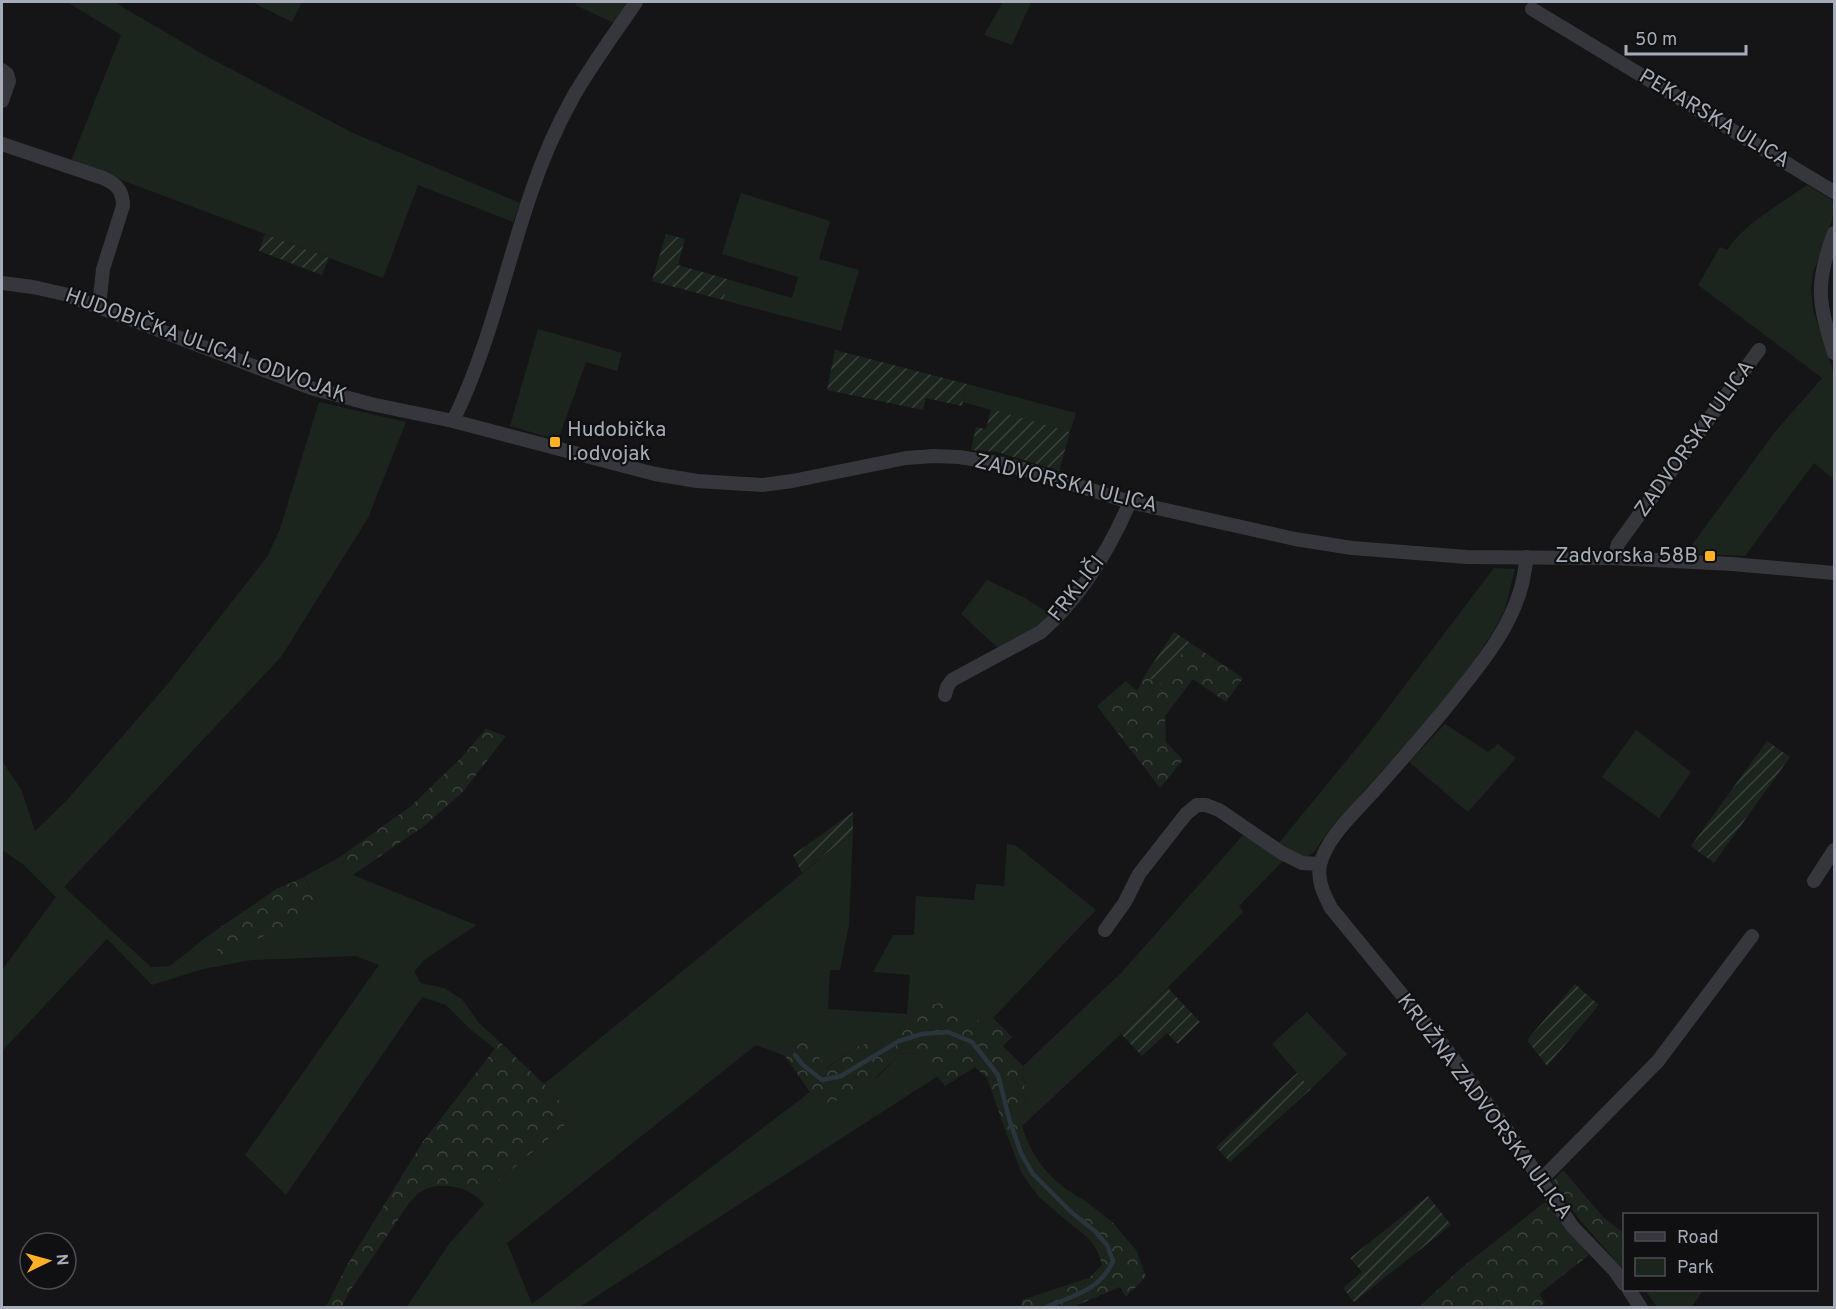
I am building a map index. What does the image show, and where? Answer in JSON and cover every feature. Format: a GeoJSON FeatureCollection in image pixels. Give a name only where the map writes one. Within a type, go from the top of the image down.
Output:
{"type":"FeatureCollection","features":[{"type":"Feature","properties":{"kind":"street"},"geometry":{"type":"LineString","coordinates":[[453,421],[477,363],[531,193],[549,148],[573,97],[636,2]]}},
{"type":"Feature","properties":{"kind":"street","name":"PEKARSKA ULICA"},"geometry":{"type":"LineString","coordinates":[[1532,9],[1834,192]]}},
{"type":"Feature","properties":{"kind":"street"},"geometry":{"type":"LineString","coordinates":[[2,70],[8,74],[9,81],[2,101]]}},
{"type":"Feature","properties":{"kind":"street"},"geometry":{"type":"LineString","coordinates":[[2,144],[103,178],[118,187],[123,197],[123,206],[103,269],[99,307]]}},
{"type":"Feature","properties":{"kind":"street"},"geometry":{"type":"LineString","coordinates":[[1834,233],[1824,261],[1820,291],[1821,310],[1834,353]]}},
{"type":"Feature","properties":{"kind":"street","name":"HUDOBIČKA ULICA I. ODVOJAK"},"geometry":{"type":"LineString","coordinates":[[2,283],[64,294],[311,388],[371,404],[453,421]]}},
{"type":"Feature","properties":{"kind":"street","name":"ZADVORSKA ULICA"},"geometry":{"type":"LineString","coordinates":[[1614,558],[1618,544],[1759,350]]}},
{"type":"Feature","properties":{"kind":"street","name":"ZADVORSKA ULICA"},"geometry":{"type":"LineString","coordinates":[[453,421],[655,474],[697,481],[762,485],[906,458],[934,456],[1003,464],[1130,502],[1295,539],[1352,548],[1467,557],[1614,558],[1732,564],[1834,573]]}},
{"type":"Feature","properties":{"kind":"street","name":"FRKLIČI"},"geometry":{"type":"LineString","coordinates":[[945,695],[952,681],[1041,632],[1052,623],[1106,552],[1130,502]]}},
{"type":"Feature","properties":{"kind":"street"},"geometry":{"type":"LineString","coordinates":[[1105,930],[1125,902],[1139,874],[1186,814],[1197,805],[1206,805],[1219,810],[1302,863],[1320,864],[1326,849],[1340,830],[1435,723],[1484,661],[1515,607],[1522,587],[1527,557]]}},
{"type":"Feature","properties":{"kind":"street"},"geometry":{"type":"LineString","coordinates":[[1814,881],[1834,850]]}},
{"type":"Feature","properties":{"kind":"street","name":"KRUŽNA ZADVORSKA ULICA"},"geometry":{"type":"LineString","coordinates":[[1320,864],[1321,887],[1330,908],[1440,1041],[1506,1129],[1572,1226],[1623,1283]]}},
{"type":"Feature","properties":{"kind":"street"},"geometry":{"type":"LineString","coordinates":[[1540,1181],[1658,1060],[1752,936]]}},
{"type":"Feature","properties":{"kind":"street"},"geometry":{"type":"LineString","coordinates":[[1630,1291],[1641,1308]]}},
{"type":"Feature","properties":{"kind":"green space"},"geometry":{"type":"Polygon","coordinates":[[[67,2],[114,2],[206,56],[353,133],[520,203],[513,222],[418,185],[383,278],[71,161],[121,35],[67,2]]]}},
{"type":"Feature","properties":{"kind":"green space"},"geometry":{"type":"Polygon","coordinates":[[[252,2],[302,2],[292,22],[252,2]]]}},
{"type":"Feature","properties":{"kind":"green space"},"geometry":{"type":"Polygon","coordinates":[[[577,2],[629,2],[614,23],[575,5],[577,2]]]}},
{"type":"Feature","properties":{"kind":"green space"},"geometry":{"type":"Polygon","coordinates":[[[1003,2],[1031,2],[1012,45],[984,35],[1003,2]]]}},
{"type":"Feature","properties":{"kind":"green space"},"geometry":{"type":"Polygon","coordinates":[[[1807,185],[1832,200],[1834,206],[1832,220],[1813,273],[1811,289],[1813,310],[1834,374],[1834,479],[1814,463],[1745,556],[1686,553],[1775,432],[1822,378],[1698,285],[1720,247],[1727,250],[1743,231],[1807,185]]]}},
{"type":"Feature","properties":{"kind":"green space"},"geometry":{"type":"Polygon","coordinates":[[[741,193],[830,221],[819,259],[859,270],[841,331],[723,300],[730,280],[792,298],[798,277],[722,254],[741,193]]]}},
{"type":"Feature","properties":{"kind":"green space"},"geometry":{"type":"Polygon","coordinates":[[[265,234],[329,258],[322,275],[259,251],[265,234]]]}},
{"type":"Feature","properties":{"kind":"green space"},"geometry":{"type":"Polygon","coordinates":[[[666,234],[685,239],[678,265],[730,280],[723,300],[652,281],[666,234]]]}},
{"type":"Feature","properties":{"kind":"green space"},"geometry":{"type":"Polygon","coordinates":[[[538,329],[622,353],[617,371],[586,362],[558,440],[510,426],[538,329]]]}},
{"type":"Feature","properties":{"kind":"green space"},"geometry":{"type":"Polygon","coordinates":[[[835,350],[967,384],[962,406],[926,398],[923,410],[827,390],[835,350]]]}},
{"type":"Feature","properties":{"kind":"green space"},"geometry":{"type":"Polygon","coordinates":[[[967,384],[1076,413],[1070,432],[963,402],[967,384]]]}},
{"type":"Feature","properties":{"kind":"green space"},"geometry":{"type":"Polygon","coordinates":[[[319,402],[406,422],[368,518],[281,657],[64,887],[151,967],[170,966],[209,935],[221,955],[317,903],[305,876],[340,857],[353,875],[476,925],[424,960],[414,972],[421,983],[444,988],[462,999],[479,1023],[500,1042],[495,1049],[470,1029],[446,1005],[422,997],[286,1195],[245,1155],[379,965],[355,956],[252,960],[203,969],[152,985],[107,939],[2,1051],[2,970],[56,897],[24,865],[2,850],[2,761],[21,789],[35,831],[67,800],[166,686],[267,557],[280,529],[319,402]]]}},
{"type":"Feature","properties":{"kind":"green space"},"geometry":{"type":"Polygon","coordinates":[[[991,409],[1070,432],[1059,471],[998,452],[971,450],[976,427],[986,429],[991,409]]]}},
{"type":"Feature","properties":{"kind":"green space"},"geometry":{"type":"Polygon","coordinates":[[[1494,568],[1515,569],[1505,609],[1474,661],[1426,722],[1333,825],[1314,852],[1306,857],[1300,856],[1279,843],[1369,733],[1494,568]]]}},
{"type":"Feature","properties":{"kind":"green space"},"geometry":{"type":"Polygon","coordinates":[[[987,580],[1025,598],[1050,614],[1040,625],[998,648],[961,614],[987,580]]]}},
{"type":"Feature","properties":{"kind":"green space"},"geometry":{"type":"Polygon","coordinates":[[[1174,632],[1189,642],[1160,685],[1145,675],[1174,632]]]}},
{"type":"Feature","properties":{"kind":"green space"},"geometry":{"type":"Polygon","coordinates":[[[1189,642],[1243,678],[1226,702],[1193,679],[1165,716],[1166,742],[1183,760],[1160,788],[1097,706],[1126,681],[1137,691],[1145,675],[1160,685],[1189,642]]]}},
{"type":"Feature","properties":{"kind":"green space"},"geometry":{"type":"Polygon","coordinates":[[[1445,724],[1488,752],[1498,744],[1516,758],[1468,812],[1409,762],[1445,724]]]}},
{"type":"Feature","properties":{"kind":"green space"},"geometry":{"type":"Polygon","coordinates":[[[486,729],[506,736],[462,793],[424,826],[353,875],[340,857],[411,806],[462,757],[486,729]]]}},
{"type":"Feature","properties":{"kind":"green space"},"geometry":{"type":"Polygon","coordinates":[[[1636,730],[1691,772],[1659,818],[1602,777],[1636,730]]]}},
{"type":"Feature","properties":{"kind":"green space"},"geometry":{"type":"Polygon","coordinates":[[[1767,741],[1790,757],[1714,863],[1691,846],[1767,741]]]}},
{"type":"Feature","properties":{"kind":"green space"},"geometry":{"type":"Polygon","coordinates":[[[853,812],[853,832],[802,873],[793,855],[853,812]]]}},
{"type":"Feature","properties":{"kind":"green space"},"geometry":{"type":"Polygon","coordinates":[[[853,832],[849,925],[840,970],[830,970],[828,1009],[907,1014],[910,975],[873,972],[893,935],[914,935],[916,896],[974,900],[976,884],[1004,886],[1007,844],[1015,845],[1096,910],[993,1018],[983,1025],[970,1012],[908,1014],[898,1033],[859,1046],[826,1068],[801,1035],[785,1056],[756,1045],[507,1243],[532,1304],[810,1092],[822,1104],[878,1077],[900,1053],[921,1054],[938,1076],[580,1307],[406,1308],[449,1244],[484,1204],[478,1198],[574,1117],[544,1084],[853,832]]]}},
{"type":"Feature","properties":{"kind":"green space"},"geometry":{"type":"Polygon","coordinates":[[[1244,834],[1284,860],[1239,906],[1243,912],[1121,1034],[1022,1126],[1017,1116],[1026,1105],[1023,1066],[1121,973],[1244,834]]]}},
{"type":"Feature","properties":{"kind":"green space"},"geometry":{"type":"Polygon","coordinates":[[[305,877],[317,903],[307,916],[221,956],[209,935],[278,888],[305,877]]]}},
{"type":"Feature","properties":{"kind":"green space"},"geometry":{"type":"Polygon","coordinates":[[[1575,984],[1599,1005],[1547,1066],[1527,1040],[1575,984]]]}},
{"type":"Feature","properties":{"kind":"green space"},"geometry":{"type":"Polygon","coordinates":[[[1168,988],[1200,1022],[1178,1044],[1167,1033],[1142,1056],[1121,1034],[1168,988]]]}},
{"type":"Feature","properties":{"kind":"green space"},"geometry":{"type":"Polygon","coordinates":[[[948,1002],[970,1012],[983,1025],[993,1018],[1012,1037],[1003,1046],[1023,1066],[1026,1105],[1017,1116],[1022,1126],[1007,1135],[987,1078],[975,1067],[945,1086],[921,1054],[900,1053],[866,1086],[846,1097],[822,1104],[810,1092],[785,1056],[801,1034],[827,1068],[859,1046],[898,1033],[908,1014],[929,1005],[948,1002]]]}},
{"type":"Feature","properties":{"kind":"green space"},"geometry":{"type":"Polygon","coordinates":[[[1307,1012],[1347,1054],[1311,1089],[1272,1044],[1307,1012]]]}},
{"type":"Feature","properties":{"kind":"green space"},"geometry":{"type":"Polygon","coordinates":[[[500,1042],[544,1084],[574,1117],[478,1198],[466,1190],[451,1186],[436,1186],[418,1194],[349,1292],[342,1307],[326,1307],[346,1267],[422,1143],[500,1042]]]}},
{"type":"Feature","properties":{"kind":"green space"},"geometry":{"type":"Polygon","coordinates":[[[1297,1073],[1311,1089],[1230,1162],[1216,1147],[1297,1073]]]}},
{"type":"Feature","properties":{"kind":"green space"},"geometry":{"type":"Polygon","coordinates":[[[1022,1126],[1026,1138],[1045,1169],[1073,1194],[1084,1200],[1068,1222],[1039,1197],[1022,1174],[1007,1135],[1022,1126]]]}},
{"type":"Feature","properties":{"kind":"green space"},"geometry":{"type":"Polygon","coordinates":[[[1563,1170],[1604,1218],[1623,1232],[1623,1269],[1579,1219],[1552,1182],[1563,1170]]]}},
{"type":"Feature","properties":{"kind":"green space"},"geometry":{"type":"Polygon","coordinates":[[[1428,1196],[1451,1225],[1354,1302],[1343,1288],[1362,1272],[1350,1258],[1428,1196]]]}},
{"type":"Feature","properties":{"kind":"green space"},"geometry":{"type":"Polygon","coordinates":[[[1084,1200],[1113,1223],[1136,1250],[1146,1277],[1126,1297],[1120,1287],[1073,1307],[1021,1307],[1022,1300],[1089,1278],[1102,1265],[1094,1245],[1068,1222],[1084,1200]]]}},
{"type":"Feature","properties":{"kind":"green space"},"geometry":{"type":"Polygon","coordinates":[[[1545,1202],[1589,1255],[1539,1294],[1545,1303],[1538,1307],[1418,1308],[1460,1269],[1545,1202]]]}},
{"type":"Feature","properties":{"kind":"green space"},"geometry":{"type":"Polygon","coordinates":[[[1646,1291],[1702,1291],[1691,1308],[1657,1307],[1646,1291]]]}},
{"type":"Feature","properties":{"kind":"waterway"},"geometry":{"type":"LineString","coordinates":[[795,1055],[803,1065],[822,1080],[841,1076],[899,1041],[922,1034],[948,1032],[972,1042],[998,1075],[1010,1122],[1021,1153],[1033,1174],[1071,1212],[1096,1232],[1107,1245],[1113,1261],[1101,1279],[1093,1286],[1044,1308]]}},
{"type":"Feature","properties":{"kind":"place","name":"Hudobička I.odvojak"},"geometry":{"type":"Point","coordinates":[555,442]}},
{"type":"Feature","properties":{"kind":"place","name":"Zadvorska 58B"},"geometry":{"type":"Point","coordinates":[1710,556]}}]}
